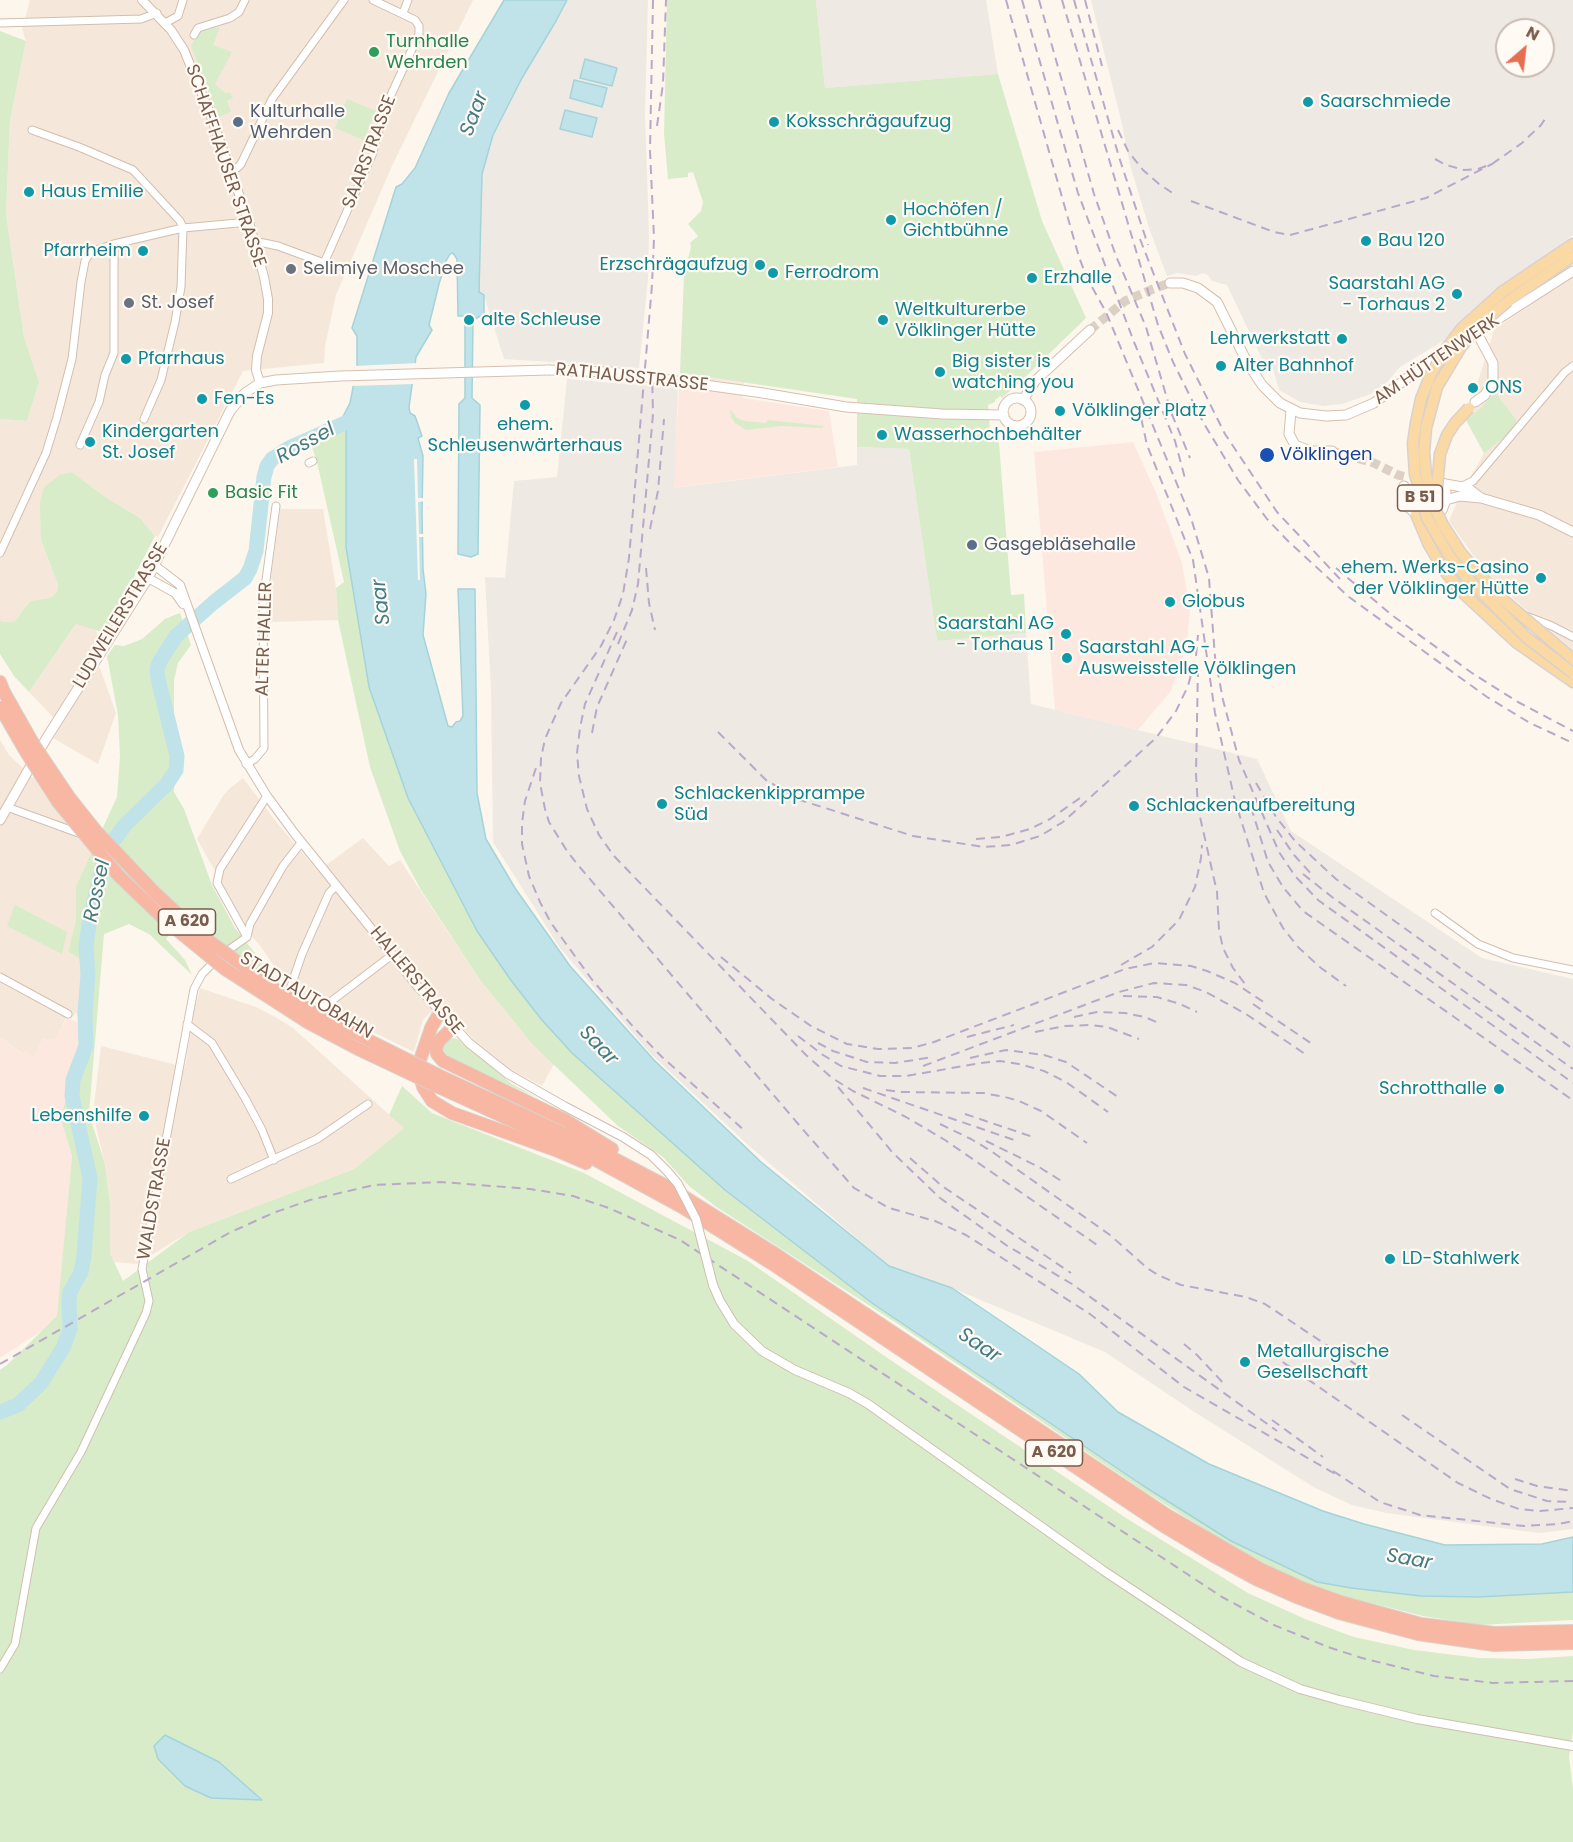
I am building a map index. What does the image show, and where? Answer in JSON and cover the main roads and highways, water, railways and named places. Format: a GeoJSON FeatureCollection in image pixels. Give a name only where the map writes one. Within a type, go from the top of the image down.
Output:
{"type":"FeatureCollection","features":[{"type":"Feature","properties":{"kind":"highway","name":"A 620"},"geometry":{"type":"LineString","coordinates":[[2,687],[40,754],[69,797],[96,831],[155,893],[197,932],[273,988],[436,1080]]}},
{"type":"Feature","properties":{"kind":"highway","name":"STADTAUTOBAHN"},"geometry":{"type":"LineString","coordinates":[[0,706],[26,752],[64,810],[118,875],[165,920],[225,969],[289,1010],[360,1050],[436,1080],[664,1191],[682,1207],[729,1231]]}},
{"type":"Feature","properties":{"kind":"highway","name":"A 620"},"geometry":{"type":"LineString","coordinates":[[440,1012],[431,1028],[419,1063],[423,1087],[432,1101],[452,1113],[664,1191],[1150,1504],[1262,1570],[1302,1588],[1404,1625],[1494,1645],[1573,1643]]}},
{"type":"Feature","properties":{"kind":"highway"},"geometry":{"type":"LineString","coordinates":[[453,1027],[439,1041],[436,1048],[437,1054],[443,1061],[565,1120],[626,1158],[664,1191]]}},
{"type":"Feature","properties":{"kind":"highway","name":"A 620"},"geometry":{"type":"LineString","coordinates":[[1404,1625],[1494,1633],[1573,1631]]}},
{"type":"Feature","properties":{"kind":"main road","name":"B 51"},"geometry":{"type":"LineString","coordinates":[[1573,244],[1462,328],[1445,350],[1431,374],[1421,399],[1413,442],[1415,474],[1427,518],[1450,557],[1471,582],[1526,637],[1573,673]]}},
{"type":"Feature","properties":{"kind":"main road","name":"B 51"},"geometry":{"type":"LineString","coordinates":[[1573,256],[1505,296],[1461,347],[1442,376],[1433,398],[1426,428],[1424,452],[1426,475],[1443,525],[1461,553],[1501,598],[1573,659]]}},
{"type":"Feature","properties":{"kind":"main road","name":"AM HÜTTENWERK"},"geometry":{"type":"LineString","coordinates":[[1291,410],[1326,416],[1346,415],[1374,403],[1414,373],[1573,271]]}},
{"type":"Feature","properties":{"kind":"main road"},"geometry":{"type":"LineString","coordinates":[[1170,283],[1183,283],[1198,288],[1217,302],[1246,362],[1262,385],[1291,410],[1289,434],[1295,445],[1311,451],[1332,451]]}},
{"type":"Feature","properties":{"kind":"main road"},"geometry":{"type":"LineString","coordinates":[[1023,400],[1035,381],[1090,330]]}},
{"type":"Feature","properties":{"kind":"main road"},"geometry":{"type":"LineString","coordinates":[[1438,511],[1437,474],[1440,454],[1447,435],[1472,405],[1485,395],[1493,380],[1490,356],[1477,333]]}},
{"type":"Feature","properties":{"kind":"main road","name":"RATHAUSSTRASSE"},"geometry":{"type":"LineString","coordinates":[[260,383],[340,376],[548,370],[611,372],[846,407],[942,414],[1004,415]]}},
{"type":"Feature","properties":{"kind":"main road","name":"LUDWEILERSTRASSE"},"geometry":{"type":"LineString","coordinates":[[0,820],[46,739],[148,578],[230,411],[244,394],[260,383]]}},
{"type":"Feature","properties":{"kind":"main road"},"geometry":{"type":"LineString","coordinates":[[1016,399],[1023,400],[1031,412],[1026,423],[1021,426],[1008,423],[1004,415],[1004,408],[1008,402],[1016,399]]}},
{"type":"Feature","properties":{"kind":"main road"},"geometry":{"type":"LineString","coordinates":[[1406,485],[1428,477],[1441,483],[1462,486],[1476,492],[1481,498]]}},
{"type":"Feature","properties":{"kind":"main road"},"geometry":{"type":"LineString","coordinates":[[1406,485],[1410,486],[1418,479]]}},
{"type":"Feature","properties":{"kind":"main road"},"geometry":{"type":"LineString","coordinates":[[1416,514],[1429,517],[1438,511],[1446,500],[1446,492],[1441,483]]}},
{"type":"Feature","properties":{"kind":"main road"},"geometry":{"type":"LineString","coordinates":[[1406,485],[1407,503],[1416,514],[1444,570],[1464,593],[1517,643],[1573,682]]}},
{"type":"Feature","properties":{"kind":"main road"},"geometry":{"type":"LineString","coordinates":[[1446,500],[1460,496],[1481,498],[1539,515],[1573,532]]}},
{"type":"Feature","properties":{"kind":"water","name":"Saar"},"geometry":{"type":"Polygon","coordinates":[[[504,0],[567,0],[522,78],[493,135],[482,174],[479,292],[484,295],[484,314],[473,320],[472,398],[480,405],[478,554],[471,557],[458,554],[459,404],[465,398],[465,316],[458,316],[457,259],[453,253],[446,261],[439,284],[429,325],[432,330],[416,357],[409,407],[422,436],[418,438],[423,456],[423,569],[426,594],[423,635],[448,726],[452,727],[463,716],[458,589],[475,589],[477,793],[486,839],[515,888],[570,966],[654,1060],[761,1162],[889,1266],[952,1288],[1079,1374],[1118,1412],[1209,1464],[1323,1511],[1445,1545],[1542,1544],[1573,1537],[1573,1592],[1478,1597],[1421,1596],[1351,1588],[1317,1582],[1231,1541],[1142,1485],[872,1303],[725,1190],[572,1053],[541,1019],[477,931],[408,798],[369,687],[346,547],[346,428],[336,430],[350,403],[357,367],[357,336],[352,328],[396,187],[402,184],[415,168],[449,93],[504,0]]]}},
{"type":"Feature","properties":{"kind":"water"},"geometry":{"type":"Polygon","coordinates":[[[585,59],[617,68],[612,86],[580,78],[585,59]]]}},
{"type":"Feature","properties":{"kind":"water"},"geometry":{"type":"Polygon","coordinates":[[[574,80],[607,88],[602,107],[570,98],[574,80]]]}},
{"type":"Feature","properties":{"kind":"water"},"geometry":{"type":"Polygon","coordinates":[[[565,110],[597,118],[592,137],[560,129],[565,110]]]}},
{"type":"Feature","properties":{"kind":"water"},"geometry":{"type":"Polygon","coordinates":[[[165,1735],[219,1762],[262,1800],[211,1798],[185,1786],[158,1759],[154,1746],[165,1735]]]}},
{"type":"Feature","properties":{"kind":"waterway","name":"Rossel"},"geometry":{"type":"LineString","coordinates":[[0,1412],[18,1405],[41,1383],[63,1348],[70,1329],[70,1292],[81,1272],[84,1256],[90,1178],[72,1096],[73,1080],[86,1046],[85,1013],[88,974],[86,946],[90,918],[106,851],[125,825],[167,784],[176,770],[177,756],[157,669],[176,636],[245,578],[250,569],[256,551],[264,477],[272,459],[289,448],[356,418]]}},
{"type":"Feature","properties":{"kind":"tunnel"},"geometry":{"type":"LineString","coordinates":[[1090,330],[1125,301],[1170,283]]}},
{"type":"Feature","properties":{"kind":"tunnel"},"geometry":{"type":"LineString","coordinates":[[1332,451],[1374,463],[1407,477]]}},
{"type":"Feature","properties":{"kind":"railway"},"geometry":{"type":"LineString","coordinates":[[653,0],[650,150],[654,238],[652,285],[629,558],[623,594],[614,620],[601,646],[561,703],[545,739],[541,758],[540,783],[549,822],[578,865],[854,1188],[889,1208],[935,1221],[966,1235],[1090,1314],[1184,1387],[1339,1476]]}},
{"type":"Feature","properties":{"kind":"railway"},"geometry":{"type":"LineString","coordinates":[[657,126],[663,84],[666,0]]}},
{"type":"Feature","properties":{"kind":"railway"},"geometry":{"type":"LineString","coordinates":[[1006,0],[1079,257],[1087,278],[1106,312],[1191,518],[1209,578],[1215,657],[1223,700],[1239,760],[1279,852],[1295,876],[1318,900],[1573,1083]]}},
{"type":"Feature","properties":{"kind":"railway"},"geometry":{"type":"LineString","coordinates":[[1022,0],[1078,193],[1134,342],[1175,441],[1186,482]]}},
{"type":"Feature","properties":{"kind":"railway"},"geometry":{"type":"LineString","coordinates":[[1039,0],[1094,194],[1116,256],[1146,327],[1171,412],[1190,458]]}},
{"type":"Feature","properties":{"kind":"railway"},"geometry":{"type":"LineString","coordinates":[[1062,0],[1158,325],[1173,362],[1203,422],[1238,480],[1267,519],[1349,597],[1487,697],[1530,723],[1573,743]]}},
{"type":"Feature","properties":{"kind":"railway"},"geometry":{"type":"LineString","coordinates":[[1074,0],[1119,157],[1148,245]]}},
{"type":"Feature","properties":{"kind":"railway"},"geometry":{"type":"LineString","coordinates":[[1085,0],[1102,66]]}},
{"type":"Feature","properties":{"kind":"railway"},"geometry":{"type":"LineString","coordinates":[[1435,159],[1464,170],[1478,169],[1492,164],[1522,143],[1547,116]]}},
{"type":"Feature","properties":{"kind":"railway"},"geometry":{"type":"LineString","coordinates":[[1118,130],[1128,151],[1143,170],[1174,194]]}},
{"type":"Feature","properties":{"kind":"railway"},"geometry":{"type":"LineString","coordinates":[[1191,201],[1274,232],[1290,235],[1426,198],[1492,164]]}},
{"type":"Feature","properties":{"kind":"railway"},"geometry":{"type":"LineString","coordinates":[[1140,239],[1185,354],[1225,434],[1277,512],[1340,579]]}},
{"type":"Feature","properties":{"kind":"railway"},"geometry":{"type":"LineString","coordinates":[[618,644],[632,610],[638,584],[653,414],[652,372]]}},
{"type":"Feature","properties":{"kind":"railway"},"geometry":{"type":"LineString","coordinates":[[1138,404],[1147,445],[1193,560],[1215,713],[1235,801],[1264,893],[1283,928],[1299,948],[1346,986]]}},
{"type":"Feature","properties":{"kind":"railway"},"geometry":{"type":"LineString","coordinates":[[650,529],[658,491],[664,419]]}},
{"type":"Feature","properties":{"kind":"railway"},"geometry":{"type":"LineString","coordinates":[[646,568],[649,603],[655,630]]}},
{"type":"Feature","properties":{"kind":"railway"},"geometry":{"type":"LineString","coordinates":[[1336,568],[1393,616],[1472,673],[1518,702],[1573,731]]}},
{"type":"Feature","properties":{"kind":"railway"},"geometry":{"type":"LineString","coordinates":[[617,632],[585,704],[577,753],[579,776],[587,809],[599,835],[614,856],[806,1055],[832,1078],[945,1140],[1100,1247]]}},
{"type":"Feature","properties":{"kind":"railway"},"geometry":{"type":"LineString","coordinates":[[718,732],[766,780],[800,800],[913,836],[984,847],[1011,845],[1040,836],[1063,822],[1156,738],[1176,711],[1188,686],[1196,656],[1198,635]]}},
{"type":"Feature","properties":{"kind":"railway"},"geometry":{"type":"LineString","coordinates":[[592,733],[597,707],[628,637]]}},
{"type":"Feature","properties":{"kind":"railway"},"geometry":{"type":"LineString","coordinates":[[1198,668],[1196,774],[1198,808],[1217,892],[1219,930],[1223,948],[1233,968],[1248,988]]}},
{"type":"Feature","properties":{"kind":"railway"},"geometry":{"type":"LineString","coordinates":[[536,768],[525,801],[522,844],[529,876],[551,923],[593,981],[637,1031],[662,1057],[745,1131]]}},
{"type":"Feature","properties":{"kind":"railway"},"geometry":{"type":"LineString","coordinates":[[1256,783],[1276,817],[1295,841],[1336,879],[1573,1049]]}},
{"type":"Feature","properties":{"kind":"railway"},"geometry":{"type":"LineString","coordinates":[[976,839],[1001,837],[1030,829],[1050,819],[1080,798]]}},
{"type":"Feature","properties":{"kind":"railway"},"geometry":{"type":"LineString","coordinates":[[1251,807],[1268,862],[1283,887],[1303,911],[1571,1099]]}},
{"type":"Feature","properties":{"kind":"railway"},"geometry":{"type":"LineString","coordinates":[[1277,830],[1294,855],[1314,877]]}},
{"type":"Feature","properties":{"kind":"railway"},"geometry":{"type":"LineString","coordinates":[[1121,965],[1152,947],[1179,920],[1195,887],[1202,845]]}},
{"type":"Feature","properties":{"kind":"railway"},"geometry":{"type":"LineString","coordinates":[[1303,874],[1573,1069]]}},
{"type":"Feature","properties":{"kind":"railway"},"geometry":{"type":"LineString","coordinates":[[721,957],[772,999],[811,1026],[847,1044],[878,1049],[912,1048],[934,1042],[1125,969],[1155,963],[1191,966],[1207,971],[1235,983],[1265,1003]]}},
{"type":"Feature","properties":{"kind":"railway"},"geometry":{"type":"LineString","coordinates":[[923,1066],[1119,992],[1154,983],[1186,985],[1206,992],[1246,1014],[1308,1056]]}},
{"type":"Feature","properties":{"kind":"railway"},"geometry":{"type":"LineString","coordinates":[[1123,996],[1157,997],[1197,1012]]}},
{"type":"Feature","properties":{"kind":"railway"},"geometry":{"type":"LineString","coordinates":[[1253,1004],[1315,1046]]}},
{"type":"Feature","properties":{"kind":"railway"},"geometry":{"type":"LineString","coordinates":[[1074,1017],[1097,1012],[1125,1013],[1145,1017],[1161,1024]]}},
{"type":"Feature","properties":{"kind":"railway"},"geometry":{"type":"LineString","coordinates":[[967,1037],[1014,1025]]}},
{"type":"Feature","properties":{"kind":"railway"},"geometry":{"type":"LineString","coordinates":[[1035,1032],[1065,1026],[1091,1025],[1107,1027],[1139,1039]]}},
{"type":"Feature","properties":{"kind":"railway"},"geometry":{"type":"LineString","coordinates":[[798,1036],[841,1066],[880,1076],[906,1076],[1000,1061],[1019,1064],[1044,1071],[1066,1082],[1108,1112]]}},
{"type":"Feature","properties":{"kind":"railway"},"geometry":{"type":"LineString","coordinates":[[818,1043],[833,1051],[867,1062],[895,1063],[933,1057]]}},
{"type":"Feature","properties":{"kind":"railway"},"geometry":{"type":"LineString","coordinates":[[970,1058],[1006,1050],[1044,1055],[1066,1062],[1118,1097]]}},
{"type":"Feature","properties":{"kind":"railway"},"geometry":{"type":"LineString","coordinates":[[838,1087],[893,1153],[940,1198],[1006,1245],[1072,1284],[1277,1431]]}},
{"type":"Feature","properties":{"kind":"railway"},"geometry":{"type":"LineString","coordinates":[[863,1088],[1017,1141]]}},
{"type":"Feature","properties":{"kind":"railway"},"geometry":{"type":"LineString","coordinates":[[886,1090],[983,1093],[1005,1097],[1041,1111],[1087,1143]]}},
{"type":"Feature","properties":{"kind":"railway"},"geometry":{"type":"LineString","coordinates":[[965,1114],[1036,1138]]}},
{"type":"Feature","properties":{"kind":"railway"},"geometry":{"type":"LineString","coordinates":[[940,1124],[991,1151],[1110,1235],[1158,1275],[1181,1285],[1246,1297],[1265,1304],[1364,1370]]}},
{"type":"Feature","properties":{"kind":"railway"},"geometry":{"type":"LineString","coordinates":[[986,1141],[1039,1167],[1063,1182]]}},
{"type":"Feature","properties":{"kind":"railway"},"geometry":{"type":"LineString","coordinates":[[910,1158],[942,1186],[1071,1273]]}},
{"type":"Feature","properties":{"kind":"railway"},"geometry":{"type":"LineString","coordinates":[[0,1364],[229,1233],[273,1213],[310,1200],[374,1185],[441,1182],[530,1189],[573,1196],[609,1208],[680,1240],[1222,1597],[1274,1625],[1362,1658],[1434,1676],[1493,1683],[1573,1681]]}},
{"type":"Feature","properties":{"kind":"railway"},"geometry":{"type":"LineString","coordinates":[[1184,1344],[1226,1386]]}},
{"type":"Feature","properties":{"kind":"railway"},"geometry":{"type":"LineString","coordinates":[[1258,1345],[1458,1483],[1519,1509],[1540,1511],[1573,1508]]}},
{"type":"Feature","properties":{"kind":"railway"},"geometry":{"type":"LineString","coordinates":[[1402,1415],[1510,1489],[1547,1501],[1570,1502]]}},
{"type":"Feature","properties":{"kind":"railway"},"geometry":{"type":"LineString","coordinates":[[1272,1420],[1323,1457]]}},
{"type":"Feature","properties":{"kind":"railway"},"geometry":{"type":"LineString","coordinates":[[1333,1471],[1380,1502],[1420,1515],[1524,1526],[1573,1521]]}},
{"type":"Feature","properties":{"kind":"railway"},"geometry":{"type":"LineString","coordinates":[[1515,1479],[1537,1486],[1573,1491]]}},
{"type":"Feature","properties":{"kind":"place","name":"Turnhalle Wehrden"},"geometry":{"type":"Point","coordinates":[374,52]}},
{"type":"Feature","properties":{"kind":"place","name":"Saarschmiede"},"geometry":{"type":"Point","coordinates":[1308,102]}},
{"type":"Feature","properties":{"kind":"place","name":"Kulturhalle Wehrden"},"geometry":{"type":"Point","coordinates":[238,122]}},
{"type":"Feature","properties":{"kind":"place","name":"Koksschrägaufzug"},"geometry":{"type":"Point","coordinates":[774,122]}},
{"type":"Feature","properties":{"kind":"place","name":"Haus Emilie"},"geometry":{"type":"Point","coordinates":[29,192]}},
{"type":"Feature","properties":{"kind":"place","name":"Hochöfen / Gichtbühne"},"geometry":{"type":"Point","coordinates":[891,220]}},
{"type":"Feature","properties":{"kind":"place","name":"Bau 120"},"geometry":{"type":"Point","coordinates":[1366,241]}},
{"type":"Feature","properties":{"kind":"place","name":"Pfarrheim"},"geometry":{"type":"Point","coordinates":[143,251]}},
{"type":"Feature","properties":{"kind":"place","name":"Erzschrägaufzug"},"geometry":{"type":"Point","coordinates":[760,265]}},
{"type":"Feature","properties":{"kind":"place","name":"Selimiye Moschee"},"geometry":{"type":"Point","coordinates":[291,269]}},
{"type":"Feature","properties":{"kind":"place","name":"Ferrodrom"},"geometry":{"type":"Point","coordinates":[773,273]}},
{"type":"Feature","properties":{"kind":"place","name":"Erzhalle"},"geometry":{"type":"Point","coordinates":[1032,278]}},
{"type":"Feature","properties":{"kind":"place","name":"Saarstahl AG - Torhaus 2"},"geometry":{"type":"Point","coordinates":[1457,294]}},
{"type":"Feature","properties":{"kind":"place","name":"St. Josef"},"geometry":{"type":"Point","coordinates":[129,303]}},
{"type":"Feature","properties":{"kind":"place","name":"alte Schleuse"},"geometry":{"type":"Point","coordinates":[469,320]}},
{"type":"Feature","properties":{"kind":"place","name":"Weltkulturerbe Völklinger Hütte"},"geometry":{"type":"Point","coordinates":[883,320]}},
{"type":"Feature","properties":{"kind":"place","name":"Lehrwerkstatt"},"geometry":{"type":"Point","coordinates":[1342,339]}},
{"type":"Feature","properties":{"kind":"place","name":"Pfarrhaus"},"geometry":{"type":"Point","coordinates":[126,359]}},
{"type":"Feature","properties":{"kind":"place","name":"Alter Bahnhof"},"geometry":{"type":"Point","coordinates":[1221,366]}},
{"type":"Feature","properties":{"kind":"place","name":"Big sister is watching you"},"geometry":{"type":"Point","coordinates":[940,372]}},
{"type":"Feature","properties":{"kind":"place","name":"ONS"},"geometry":{"type":"Point","coordinates":[1473,388]}},
{"type":"Feature","properties":{"kind":"place","name":"Fen-Es"},"geometry":{"type":"Point","coordinates":[202,399]}},
{"type":"Feature","properties":{"kind":"place","name":"ehem. Schleusenwärterhaus"},"geometry":{"type":"Point","coordinates":[525,405]}},
{"type":"Feature","properties":{"kind":"place","name":"Völklinger Platz"},"geometry":{"type":"Point","coordinates":[1060,411]}},
{"type":"Feature","properties":{"kind":"place","name":"Wasserhochbehälter"},"geometry":{"type":"Point","coordinates":[882,435]}},
{"type":"Feature","properties":{"kind":"place","name":"Kindergarten St. Josef"},"geometry":{"type":"Point","coordinates":[90,442]}},
{"type":"Feature","properties":{"kind":"place","name":"Völklingen"},"geometry":{"type":"Point","coordinates":[1267,455]}},
{"type":"Feature","properties":{"kind":"place","name":"Basic Fit"},"geometry":{"type":"Point","coordinates":[213,493]}},
{"type":"Feature","properties":{"kind":"place","name":"Gasgebläsehalle"},"geometry":{"type":"Point","coordinates":[972,545]}},
{"type":"Feature","properties":{"kind":"place","name":"ehem. Werks-Casino der Völklinger Hütte"},"geometry":{"type":"Point","coordinates":[1541,578]}},
{"type":"Feature","properties":{"kind":"place","name":"Globus"},"geometry":{"type":"Point","coordinates":[1170,602]}},
{"type":"Feature","properties":{"kind":"place","name":"Saarstahl AG - Torhaus 1"},"geometry":{"type":"Point","coordinates":[1066,634]}},
{"type":"Feature","properties":{"kind":"place","name":"Saarstahl AG - Ausweisstelle Völklingen"},"geometry":{"type":"Point","coordinates":[1067,658]}},
{"type":"Feature","properties":{"kind":"place","name":"Schlackenkipprampe Süd"},"geometry":{"type":"Point","coordinates":[662,804]}},
{"type":"Feature","properties":{"kind":"place","name":"Schlackenaufbereitung"},"geometry":{"type":"Point","coordinates":[1134,806]}},
{"type":"Feature","properties":{"kind":"place","name":"Schrotthalle"},"geometry":{"type":"Point","coordinates":[1499,1089]}},
{"type":"Feature","properties":{"kind":"place","name":"Lebenshilfe"},"geometry":{"type":"Point","coordinates":[144,1116]}},
{"type":"Feature","properties":{"kind":"place","name":"LD-Stahlwerk"},"geometry":{"type":"Point","coordinates":[1390,1259]}},
{"type":"Feature","properties":{"kind":"place","name":"Metallurgische Gesellschaft"},"geometry":{"type":"Point","coordinates":[1245,1362]}}]}
